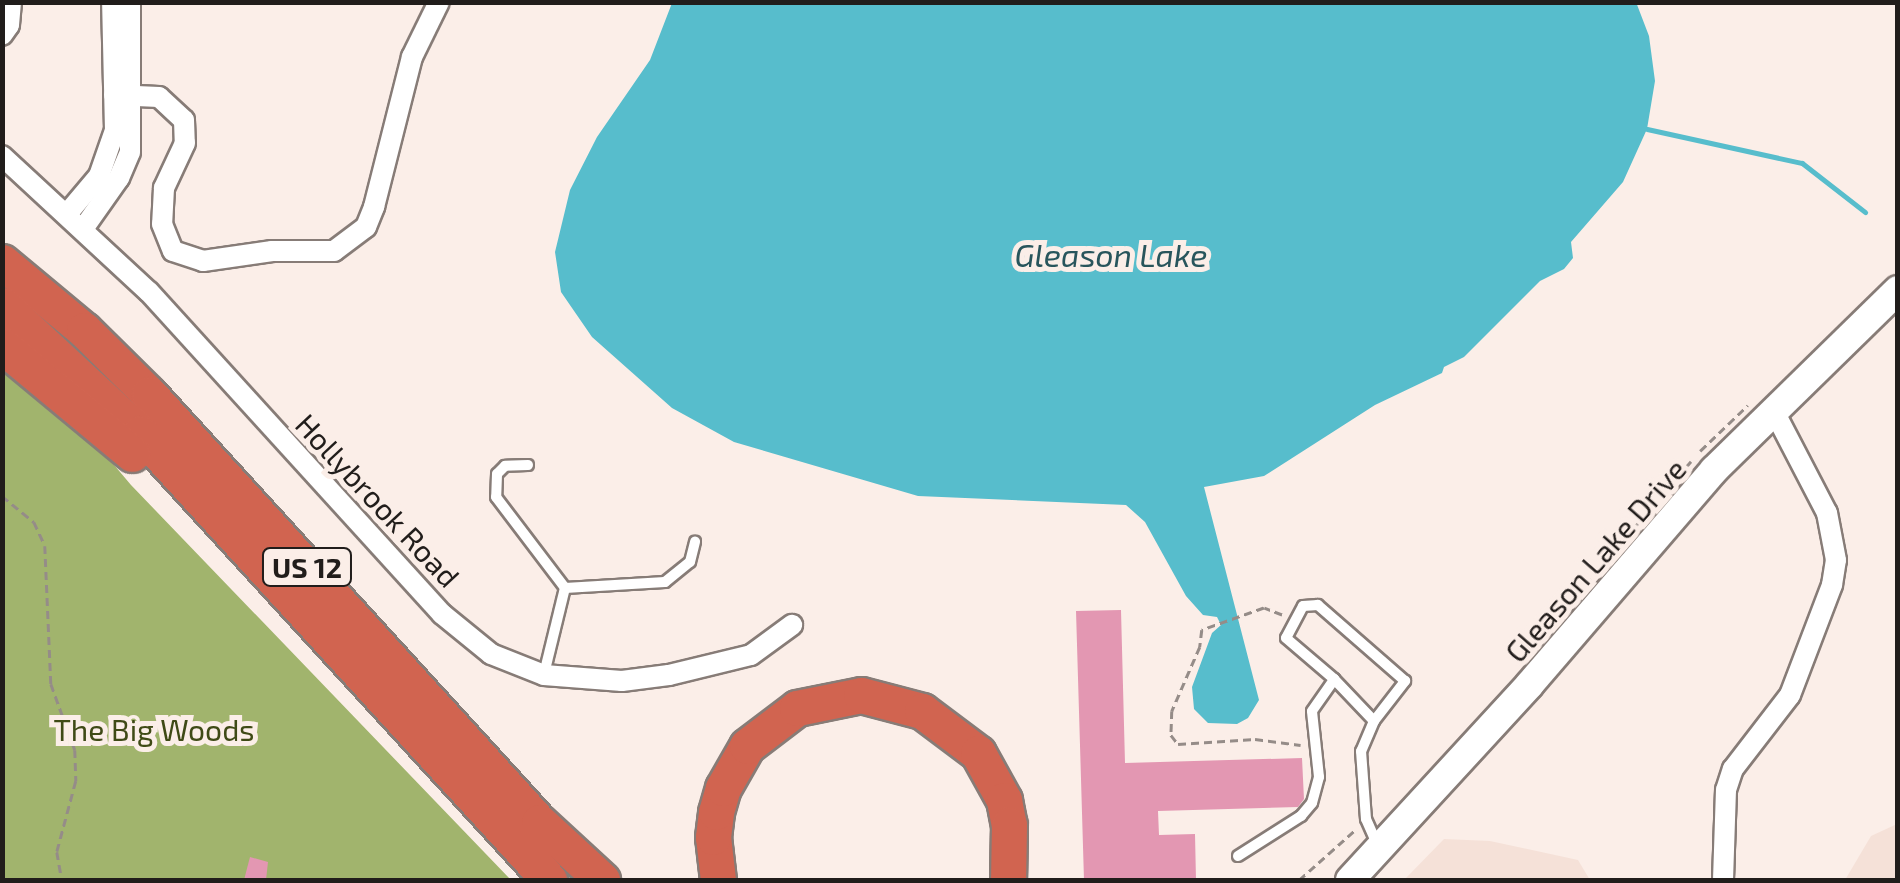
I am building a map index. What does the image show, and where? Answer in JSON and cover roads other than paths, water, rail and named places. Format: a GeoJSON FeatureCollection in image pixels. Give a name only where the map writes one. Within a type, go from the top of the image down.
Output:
{"type":"FeatureCollection","features":[{"type":"Feature","properties":{"kind":"highway","name":"US 12"},"geometry":{"type":"LineString","coordinates":[[2,262],[84,330],[149,394],[539,822],[602,880]]}},
{"type":"Feature","properties":{"kind":"highway","name":"US 12"},"geometry":{"type":"LineString","coordinates":[[2,304],[108,401],[549,880]]}},
{"type":"Feature","properties":{"kind":"highway"},"geometry":{"type":"LineString","coordinates":[[2,346],[217,518]]}},
{"type":"Feature","properties":{"kind":"highway"},"geometry":{"type":"LineString","coordinates":[[718,880],[713,836],[716,812],[723,788],[746,746],[798,708],[861,695],[922,710],[978,753],[1004,800],[1009,825],[1008,880]]}},
{"type":"Feature","properties":{"kind":"main road","name":"Gleason Lake Drive"},"geometry":{"type":"LineString","coordinates":[[1350,880],[1530,684],[1714,470],[1898,290]]}},
{"type":"Feature","properties":{"kind":"street"},"geometry":{"type":"LineString","coordinates":[[2,34],[9,24],[11,2]]}},
{"type":"Feature","properties":{"kind":"street"},"geometry":{"type":"LineString","coordinates":[[75,222],[119,178],[130,152],[112,2]]}},
{"type":"Feature","properties":{"kind":"street"},"geometry":{"type":"LineString","coordinates":[[124,94],[130,2]]}},
{"type":"Feature","properties":{"kind":"street"},"geometry":{"type":"LineString","coordinates":[[124,94],[159,97],[174,106],[184,120],[185,143],[164,188],[162,224],[174,250],[203,261],[272,251],[334,251],[366,227],[412,58],[438,2]]}},
{"type":"Feature","properties":{"kind":"street","name":"Hollybrook Road"},"geometry":{"type":"LineString","coordinates":[[2,156],[75,222],[210,357],[442,614],[491,654],[544,675],[590,681],[669,675],[750,655],[792,625]]}},
{"type":"Feature","properties":{"kind":"street"},"geometry":{"type":"LineString","coordinates":[[1723,880],[1726,790],[1733,769],[1790,695],[1832,585],[1836,560],[1827,513],[1774,411]]}},
{"type":"Feature","properties":{"kind":"lane"},"geometry":{"type":"LineString","coordinates":[[528,465],[505,466],[498,474],[496,497],[565,588]]}},
{"type":"Feature","properties":{"kind":"lane"},"geometry":{"type":"LineString","coordinates":[[565,588],[665,582],[690,562],[695,542]]}},
{"type":"Feature","properties":{"kind":"lane"},"geometry":{"type":"LineString","coordinates":[[544,675],[565,588]]}},
{"type":"Feature","properties":{"kind":"lane"},"geometry":{"type":"LineString","coordinates":[[1374,721],[1334,679],[1286,638],[1303,606],[1318,605],[1406,682],[1374,721],[1361,751],[1366,819],[1380,850]]}},
{"type":"Feature","properties":{"kind":"lane"},"geometry":{"type":"LineString","coordinates":[[1238,856],[1301,816],[1312,803],[1320,777],[1312,711],[1334,679]]}},
{"type":"Feature","properties":{"kind":"water","name":"Gleason Lake"},"geometry":{"type":"Polygon","coordinates":[[[1636,2],[1649,36],[1655,81],[1647,129],[1623,182],[1571,242],[1573,258],[1564,269],[1540,281],[1464,357],[1444,367],[1442,373],[1375,405],[1264,476],[1204,487],[1259,700],[1248,718],[1237,724],[1208,723],[1194,709],[1192,687],[1212,633],[1221,625],[1217,617],[1203,615],[1186,596],[1145,522],[1126,505],[918,496],[734,442],[672,408],[592,337],[561,292],[555,252],[570,190],[597,137],[650,60],[672,3],[1636,2]]]}},
{"type":"Feature","properties":{"kind":"waterway"},"geometry":{"type":"LineString","coordinates":[[1647,129],[1802,163],[1865,212]]}},
{"type":"Feature","properties":{"kind":"park label","name":"The Big Woods"},"geometry":{"type":"Point","coordinates":[154,729]}}]}
